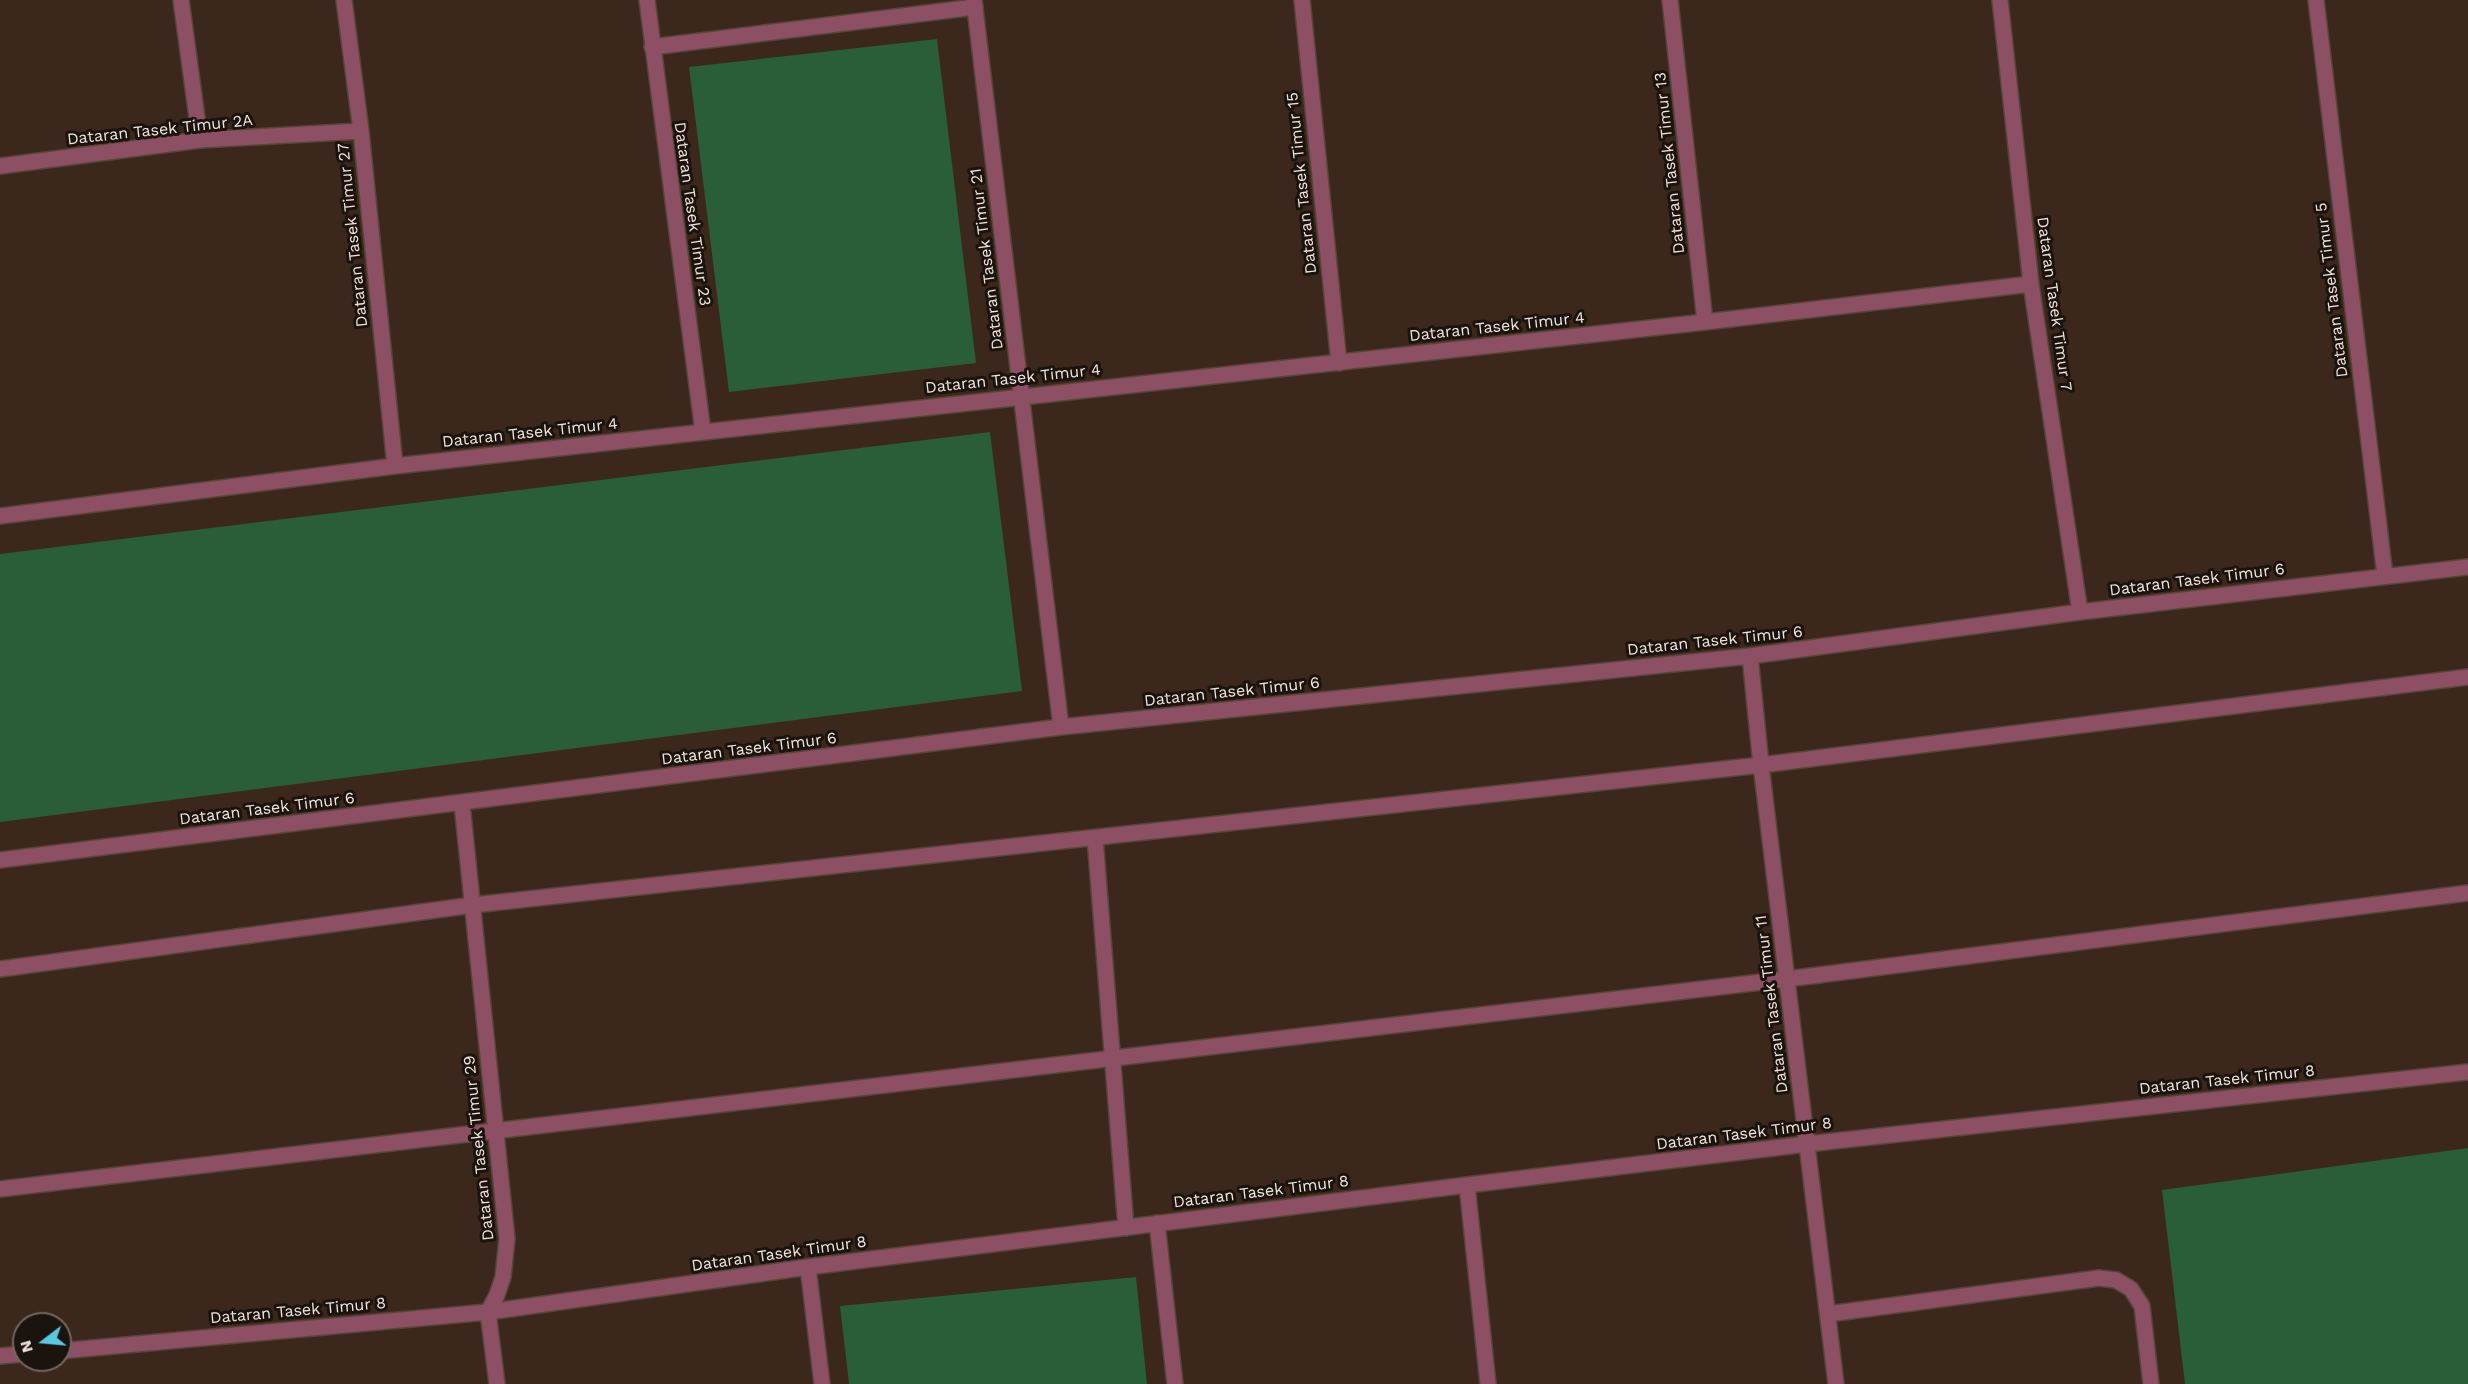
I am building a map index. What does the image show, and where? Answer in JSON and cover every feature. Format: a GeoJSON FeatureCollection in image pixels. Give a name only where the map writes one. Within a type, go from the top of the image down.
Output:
{"type":"FeatureCollection","features":[{"type":"Feature","properties":{"kind":"street"},"geometry":{"type":"LineString","coordinates":[[181,0],[200,140]]}},
{"type":"Feature","properties":{"kind":"street","name":"Dataran Tasek Timur 27"},"geometry":{"type":"LineString","coordinates":[[344,0],[361,131],[395,466]]}},
{"type":"Feature","properties":{"kind":"street","name":"Dataran Tasek Timur 23"},"geometry":{"type":"LineString","coordinates":[[647,0],[703,432]]}},
{"type":"Feature","properties":{"kind":"street","name":"Dataran Tasek Timur 15"},"geometry":{"type":"LineString","coordinates":[[1302,0],[1339,363]]}},
{"type":"Feature","properties":{"kind":"street","name":"Dataran Tasek Timur 13"},"geometry":{"type":"LineString","coordinates":[[1670,0],[1706,322]]}},
{"type":"Feature","properties":{"kind":"street","name":"Dataran Tasek Timur 7"},"geometry":{"type":"LineString","coordinates":[[2000,0],[2031,284],[2080,612]]}},
{"type":"Feature","properties":{"kind":"street","name":"Dataran Tasek Timur 5"},"geometry":{"type":"LineString","coordinates":[[2316,0],[2385,576]]}},
{"type":"Feature","properties":{"kind":"street"},"geometry":{"type":"LineString","coordinates":[[652,47],[975,4]]}},
{"type":"Feature","properties":{"kind":"street","name":"Dataran Tasek Timur 21"},"geometry":{"type":"LineString","coordinates":[[975,4],[1061,727]]}},
{"type":"Feature","properties":{"kind":"street","name":"Dataran Tasek Timur 2A"},"geometry":{"type":"LineString","coordinates":[[0,166],[200,140],[361,131]]}},
{"type":"Feature","properties":{"kind":"street","name":"Dataran Tasek Timur 4"},"geometry":{"type":"LineString","coordinates":[[0,516],[395,466],[1339,363],[2031,284]]}},
{"type":"Feature","properties":{"kind":"street","name":"Dataran Tasek Timur 6"},"geometry":{"type":"LineString","coordinates":[[0,860],[462,804],[1061,727],[1750,656],[2080,612],[2468,567]]}},
{"type":"Feature","properties":{"kind":"street","name":"Dataran Tasek Timur 11"},"geometry":{"type":"LineString","coordinates":[[1750,656],[1761,765],[1836,1384]]}},
{"type":"Feature","properties":{"kind":"street"},"geometry":{"type":"LineString","coordinates":[[0,969],[473,905],[1761,765],[2468,677]]}},
{"type":"Feature","properties":{"kind":"street","name":"Dataran Tasek Timur 29"},"geometry":{"type":"LineString","coordinates":[[462,804],[507,1239],[506,1259],[497,1295],[488,1312]]}},
{"type":"Feature","properties":{"kind":"street"},"geometry":{"type":"LineString","coordinates":[[1095,838],[1126,1228]]}},
{"type":"Feature","properties":{"kind":"street"},"geometry":{"type":"LineString","coordinates":[[0,1189],[1787,979],[2468,893]]}},
{"type":"Feature","properties":{"kind":"street","name":"Dataran Tasek Timur 8"},"geometry":{"type":"LineString","coordinates":[[72,1350],[488,1312],[808,1267],[1467,1185],[1807,1144],[2468,1072]]}},
{"type":"Feature","properties":{"kind":"street"},"geometry":{"type":"LineString","coordinates":[[1467,1185],[1488,1384]]}},
{"type":"Feature","properties":{"kind":"street"},"geometry":{"type":"LineString","coordinates":[[1157,1223],[1175,1384]]}},
{"type":"Feature","properties":{"kind":"street"},"geometry":{"type":"LineString","coordinates":[[808,1267],[822,1384]]}},
{"type":"Feature","properties":{"kind":"street"},"geometry":{"type":"LineString","coordinates":[[1828,1314],[2098,1278],[2116,1280],[2131,1289],[2142,1306],[2151,1384]]}},
{"type":"Feature","properties":{"kind":"street"},"geometry":{"type":"LineString","coordinates":[[488,1312],[497,1384]]}},
{"type":"Feature","properties":{"kind":"green space"},"geometry":{"type":"Polygon","coordinates":[[[937,39],[976,363],[729,392],[689,67],[937,39]]]}},
{"type":"Feature","properties":{"kind":"green space"},"geometry":{"type":"Polygon","coordinates":[[[990,432],[1022,691],[0,822],[0,554],[990,432]]]}},
{"type":"Feature","properties":{"kind":"green space"},"geometry":{"type":"Polygon","coordinates":[[[2468,1148],[2468,1384],[2185,1384],[2162,1190],[2468,1148]]]}},
{"type":"Feature","properties":{"kind":"green space"},"geometry":{"type":"Polygon","coordinates":[[[1136,1277],[1147,1384],[849,1384],[840,1306],[1136,1277]]]}}]}
